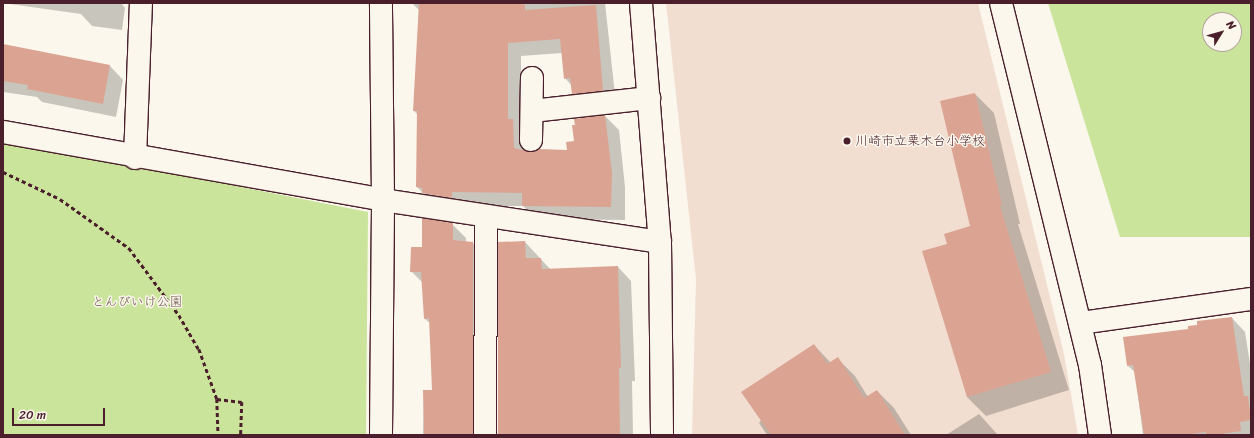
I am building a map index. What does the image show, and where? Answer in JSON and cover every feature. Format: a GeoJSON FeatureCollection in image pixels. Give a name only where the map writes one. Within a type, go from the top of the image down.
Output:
{"type":"FeatureCollection","features":[{"type":"Feature","properties":{"kind":"street"},"geometry":{"type":"LineString","coordinates":[[135,158],[141,3]]}},
{"type":"Feature","properties":{"kind":"street"},"geometry":{"type":"LineString","coordinates":[[381,435],[383,200],[382,3]]}},
{"type":"Feature","properties":{"kind":"street"},"geometry":{"type":"LineString","coordinates":[[641,3],[660,242],[662,435]]}},
{"type":"Feature","properties":{"kind":"street"},"geometry":{"type":"LineString","coordinates":[[1001,3],[1090,365],[1100,435]]}},
{"type":"Feature","properties":{"kind":"street"},"geometry":{"type":"LineString","coordinates":[[531,140],[532,78]]}},
{"type":"Feature","properties":{"kind":"street"},"geometry":{"type":"LineString","coordinates":[[532,111],[649,98]]}},
{"type":"Feature","properties":{"kind":"street"},"geometry":{"type":"LineString","coordinates":[[3,132],[135,158],[383,200],[660,242]]}},
{"type":"Feature","properties":{"kind":"street"},"geometry":{"type":"LineString","coordinates":[[485,435],[486,216]]}},
{"type":"Feature","properties":{"kind":"street"},"geometry":{"type":"LineString","coordinates":[[1080,323],[1105,318],[1251,298]]}},
{"type":"Feature","properties":{"kind":"path"},"geometry":{"type":"LineString","coordinates":[[3,172],[60,199],[129,248],[187,329],[199,350],[217,399],[218,435]]}},
{"type":"Feature","properties":{"kind":"path"},"geometry":{"type":"LineString","coordinates":[[217,399],[242,402],[241,435]]}},
{"type":"Feature","properties":{"kind":"shaded area","name":"川崎市立栗木台小学校"},"geometry":{"type":"Polygon","coordinates":[[[666,3],[978,3],[1064,354],[1078,435],[692,435],[696,279],[666,3]]]}},
{"type":"Feature","properties":{"kind":"green space"},"geometry":{"type":"Polygon","coordinates":[[[1048,3],[1251,3],[1251,237],[1120,237],[1048,3]]]}},
{"type":"Feature","properties":{"kind":"green space","name":"とんびいけ公園"},"geometry":{"type":"Polygon","coordinates":[[[3,140],[368,212],[366,435],[3,435],[3,140]]]}},
{"type":"Feature","properties":{"kind":"building"},"geometry":{"type":"Polygon","coordinates":[[[419,3],[517,3],[525,5],[525,10],[596,5],[603,91],[572,94],[570,78],[564,79],[560,39],[508,43],[508,119],[513,119],[514,148],[531,152],[539,149],[567,150],[566,142],[574,141],[572,125],[575,125],[574,119],[605,115],[612,173],[611,207],[522,206],[522,193],[452,192],[452,198],[422,193],[422,188],[416,187],[417,111],[413,111],[419,3]]]}},
{"type":"Feature","properties":{"kind":"building"},"geometry":{"type":"Polygon","coordinates":[[[3,44],[110,65],[103,104],[27,89],[28,85],[3,81],[3,44]]]}},
{"type":"Feature","properties":{"kind":"building"},"geometry":{"type":"Polygon","coordinates":[[[975,93],[1002,205],[1000,206],[1051,372],[967,397],[922,251],[947,244],[944,234],[970,226],[940,101],[975,93]]]}},
{"type":"Feature","properties":{"kind":"building"},"geometry":{"type":"Polygon","coordinates":[[[422,218],[453,223],[453,240],[473,242],[473,435],[424,435],[423,390],[432,390],[429,318],[424,319],[421,272],[410,272],[411,247],[422,247],[422,218]]]}},
{"type":"Feature","properties":{"kind":"building"},"geometry":{"type":"Polygon","coordinates":[[[525,241],[526,258],[541,258],[542,269],[618,266],[621,368],[619,368],[620,435],[498,435],[498,242],[525,241]]]}},
{"type":"Feature","properties":{"kind":"building"},"geometry":{"type":"Polygon","coordinates":[[[1232,317],[1244,396],[1248,396],[1251,420],[1240,422],[1241,431],[1215,435],[1206,435],[1206,432],[1183,435],[1144,435],[1133,365],[1127,366],[1123,337],[1188,329],[1188,326],[1197,325],[1197,321],[1232,317]]]}},
{"type":"Feature","properties":{"kind":"building"},"geometry":{"type":"Polygon","coordinates":[[[814,344],[827,364],[838,357],[864,398],[877,390],[905,435],[771,435],[741,392],[814,344]]]}},
{"type":"Feature","properties":{"kind":"place","name":"川崎市立栗木台小学校"},"geometry":{"type":"Point","coordinates":[847,141]}}]}
